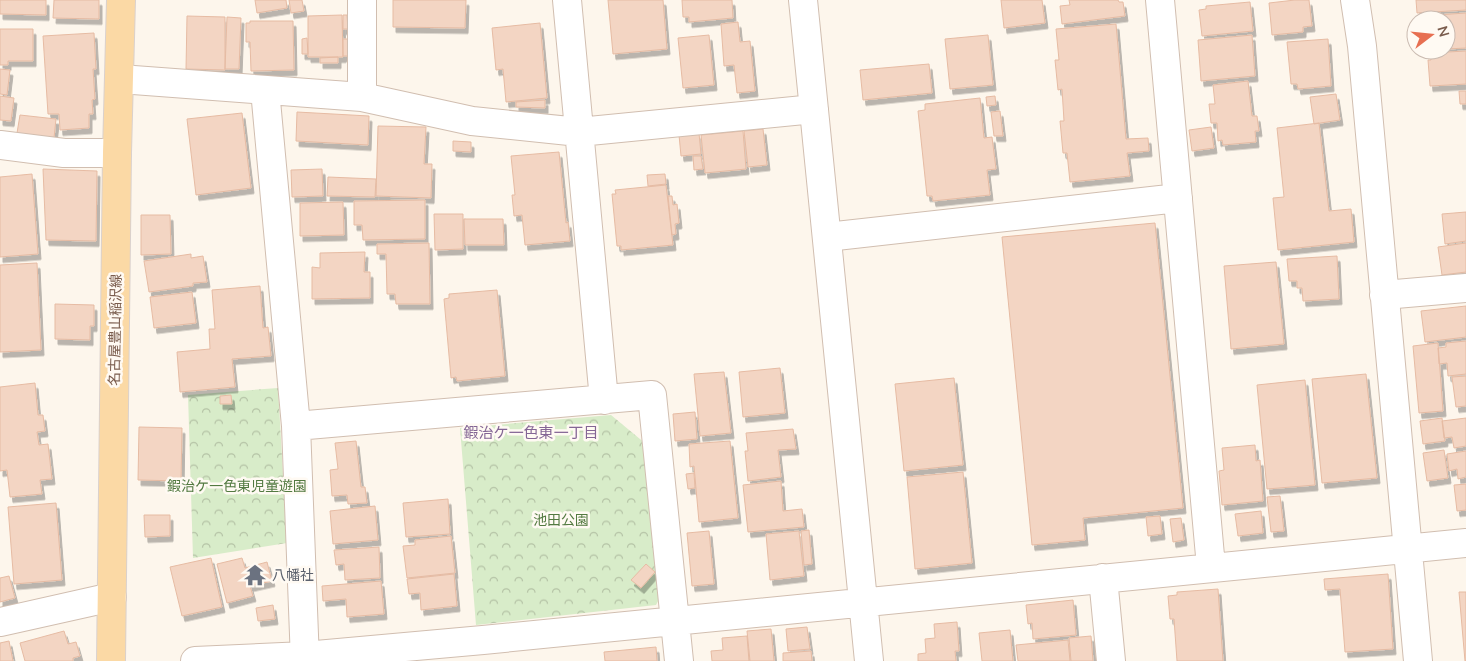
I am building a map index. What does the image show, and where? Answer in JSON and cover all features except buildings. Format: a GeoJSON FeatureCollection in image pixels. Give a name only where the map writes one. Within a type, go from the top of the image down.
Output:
{"type":"FeatureCollection","features":[{"type":"Feature","properties":{"kind":"main road","name":"名古屋豊山稲沢線"},"geometry":{"type":"LineString","coordinates":[[111,661],[117,153],[121,0]]}},
{"type":"Feature","properties":{"kind":"street"},"geometry":{"type":"LineString","coordinates":[[362,0],[362,97]]}},
{"type":"Feature","properties":{"kind":"street"},"geometry":{"type":"LineString","coordinates":[[566,0],[604,400]]}},
{"type":"Feature","properties":{"kind":"street"},"geometry":{"type":"LineString","coordinates":[[803,0],[869,661]]}},
{"type":"Feature","properties":{"kind":"street"},"geometry":{"type":"LineString","coordinates":[[1160,0],[1211,567]]}},
{"type":"Feature","properties":{"kind":"street"},"geometry":{"type":"LineString","coordinates":[[1355,0],[1362,46],[1418,661]]}},
{"type":"Feature","properties":{"kind":"street"},"geometry":{"type":"LineString","coordinates":[[120,79],[362,97],[472,121],[579,132],[814,109]]}},
{"type":"Feature","properties":{"kind":"street"},"geometry":{"type":"LineString","coordinates":[[265,90],[296,426],[305,658]]}},
{"type":"Feature","properties":{"kind":"street"},"geometry":{"type":"LineString","coordinates":[[0,146],[64,153],[117,153]]}},
{"type":"Feature","properties":{"kind":"street"},"geometry":{"type":"LineString","coordinates":[[827,237],[1178,198]]}},
{"type":"Feature","properties":{"kind":"street"},"geometry":{"type":"LineString","coordinates":[[1384,295],[1466,288]]}},
{"type":"Feature","properties":{"kind":"street"},"geometry":{"type":"LineString","coordinates":[[296,426],[652,395],[679,661]]}},
{"type":"Feature","properties":{"kind":"street"},"geometry":{"type":"LineString","coordinates":[[195,661],[484,650],[675,620],[1466,543]]}},
{"type":"Feature","properties":{"kind":"street"},"geometry":{"type":"LineString","coordinates":[[1103,578],[1111,661]]}},
{"type":"Feature","properties":{"kind":"street"},"geometry":{"type":"LineString","coordinates":[[0,622],[112,597]]}},
{"type":"Feature","properties":{"kind":"green space","name":"鍜治ケ一色東児童遊園"},"geometry":{"type":"Polygon","coordinates":[[[278,388],[287,543],[193,558],[188,395],[278,388]]]}},
{"type":"Feature","properties":{"kind":"green space","name":"池田公園"},"geometry":{"type":"Polygon","coordinates":[[[611,415],[646,444],[663,592],[656,605],[476,625],[460,428],[611,415]]]}},
{"type":"Feature","properties":{"kind":"place","name":"八幡社"},"geometry":{"type":"Point","coordinates":[255,575]}},
{"type":"Feature","properties":{"kind":"district","name":"鍜治ケ一色東一丁目"},"geometry":{"type":"Point","coordinates":[531,433]}}]}
